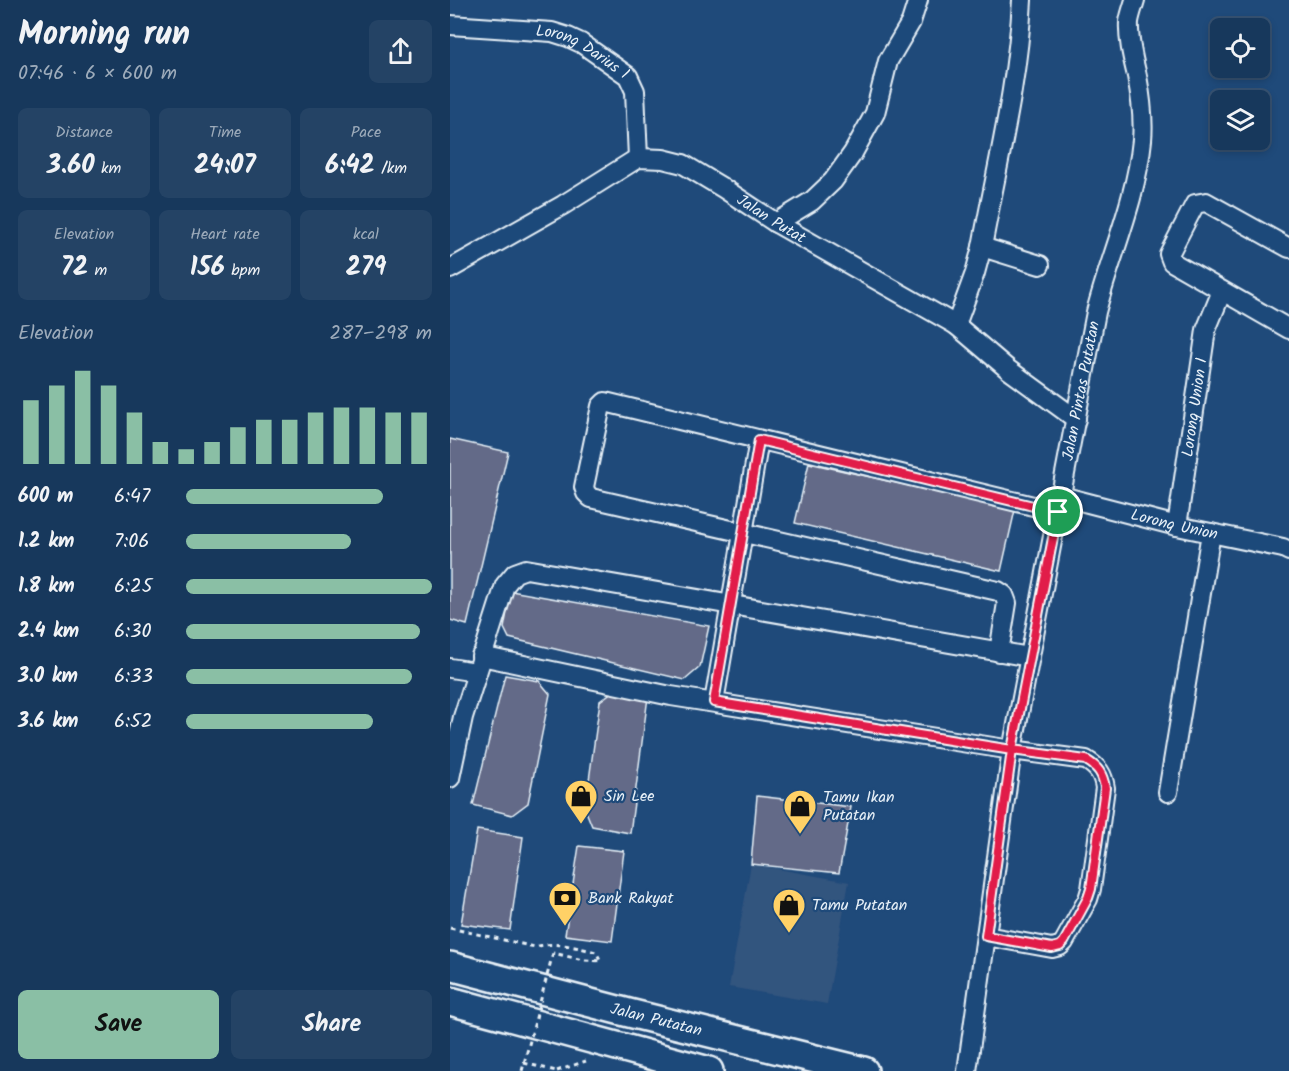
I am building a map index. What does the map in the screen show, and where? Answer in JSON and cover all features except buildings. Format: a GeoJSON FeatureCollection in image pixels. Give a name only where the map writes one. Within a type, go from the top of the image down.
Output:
{"type":"FeatureCollection","features":[{"type":"Feature","properties":{"kind":"highway","name":"Jalan Putatan"},"geometry":{"type":"LineString","coordinates":[[450,966],[864,1071]]}},
{"type":"Feature","properties":{"kind":"highway"},"geometry":{"type":"LineString","coordinates":[[450,1001],[709,1071]]}},
{"type":"Feature","properties":{"kind":"street"},"geometry":{"type":"LineString","coordinates":[[776,223],[812,201],[832,181],[853,153],[875,113],[888,61],[911,22],[918,0]]}},
{"type":"Feature","properties":{"kind":"street"},"geometry":{"type":"LineString","coordinates":[[956,325],[982,247],[1014,76],[1020,38],[1022,0]]}},
{"type":"Feature","properties":{"kind":"street","name":"Jalan Pintas Putatan"},"geometry":{"type":"LineString","coordinates":[[968,1071],[1012,750],[1096,312],[1127,219],[1137,179],[1142,138],[1141,99],[1131,48],[1129,22],[1135,0]]}},
{"type":"Feature","properties":{"kind":"street","name":"Lorong Darius 1"},"geometry":{"type":"LineString","coordinates":[[450,25],[552,32],[581,43],[628,76],[635,91],[638,158]]}},
{"type":"Feature","properties":{"kind":"street"},"geometry":{"type":"LineString","coordinates":[[450,269],[563,206],[638,158]]}},
{"type":"Feature","properties":{"kind":"street","name":"Jalan Putat"},"geometry":{"type":"LineString","coordinates":[[638,158],[663,159],[683,164],[776,223],[956,325],[1009,370],[1076,419]]}},
{"type":"Feature","properties":{"kind":"street"},"geometry":{"type":"LineString","coordinates":[[1289,248],[1206,202],[1200,201],[1195,204],[1168,254],[1172,262],[1289,329]]}},
{"type":"Feature","properties":{"kind":"street"},"geometry":{"type":"LineString","coordinates":[[982,247],[1040,265]]}},
{"type":"Feature","properties":{"kind":"street","name":"Lorong Union 1"},"geometry":{"type":"LineString","coordinates":[[1177,526],[1206,330],[1222,291]]}},
{"type":"Feature","properties":{"kind":"street","name":"Lorong Union"},"geometry":{"type":"LineString","coordinates":[[744,532],[591,498],[584,487],[601,406],[605,402],[759,440],[1289,551]]}},
{"type":"Feature","properties":{"kind":"street"},"geometry":{"type":"LineString","coordinates":[[714,702],[759,440]]}},
{"type":"Feature","properties":{"kind":"street"},"geometry":{"type":"LineString","coordinates":[[744,532],[998,591],[1004,595],[1007,603],[999,652]]}},
{"type":"Feature","properties":{"kind":"street"},"geometry":{"type":"LineString","coordinates":[[1168,792],[1211,533]]}},
{"type":"Feature","properties":{"kind":"street"},"geometry":{"type":"LineString","coordinates":[[450,778],[463,717],[505,585],[515,573],[526,569],[1030,657]]}},
{"type":"Feature","properties":{"kind":"street"},"geometry":{"type":"LineString","coordinates":[[450,668],[479,664],[1086,760],[1101,772],[1105,788],[1088,898],[1064,942],[1052,948],[986,936]]}},
{"type":"Feature","properties":{"kind":"path"},"geometry":{"type":"LineString","coordinates":[[450,928],[535,947],[546,944],[579,948],[596,952],[601,961],[583,960],[553,953],[522,1071]]}},
{"type":"Feature","properties":{"kind":"path"},"geometry":{"type":"LineString","coordinates":[[524,1062],[556,1071]]}},
{"type":"Feature","properties":{"kind":"shaded area","name":"Tamu Putatan"},"geometry":{"type":"Polygon","coordinates":[[[751,864],[849,882],[827,1004],[729,987],[751,864]]]}},
{"type":"Feature","properties":{"kind":"place","name":"Sin Lee"},"geometry":{"type":"Point","coordinates":[581,825]}},
{"type":"Feature","properties":{"kind":"place","name":"Tamu Ikan Putatan"},"geometry":{"type":"Point","coordinates":[800,835]}},
{"type":"Feature","properties":{"kind":"place","name":"Bank Rakyat"},"geometry":{"type":"Point","coordinates":[565,927]}},
{"type":"Feature","properties":{"kind":"place","name":"Tamu Putatan"},"geometry":{"type":"Point","coordinates":[789,934]}},
{"type":"Feature","properties":{"kind":"route"},"geometry":{"type":"LineString","coordinates":[[1058,512],[759,440],[714,702],[1012,750],[1086,760],[1094,765],[1101,772],[1105,788],[1091,889],[1064,942],[1052,948],[986,936],[1012,750],[1058,512]]}}]}
